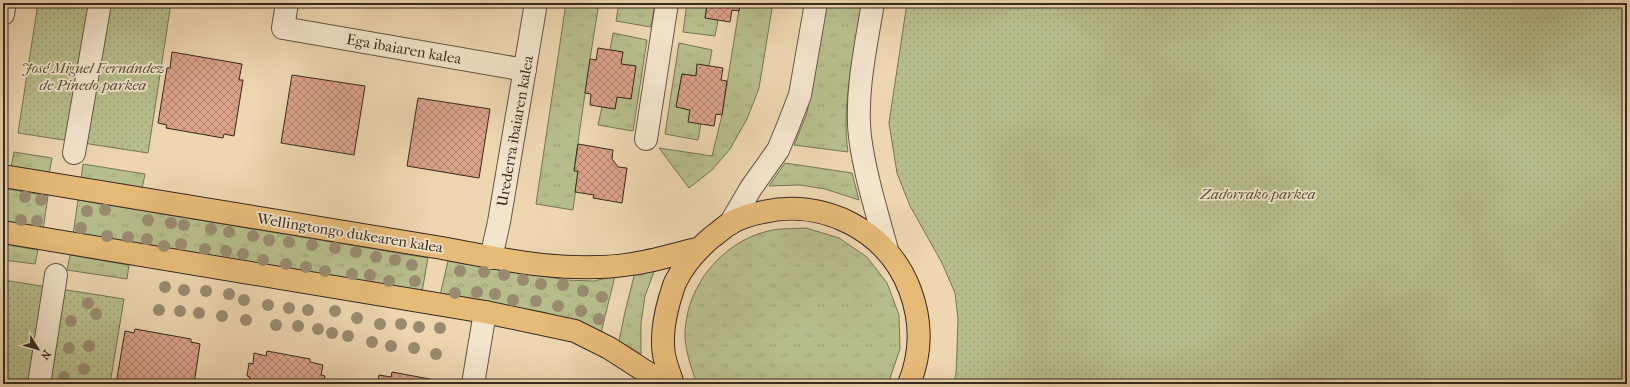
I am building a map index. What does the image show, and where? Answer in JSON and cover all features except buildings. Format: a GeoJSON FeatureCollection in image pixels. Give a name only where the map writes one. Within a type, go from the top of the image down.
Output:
{"type":"FeatureCollection","features":[{"type":"Feature","properties":{"kind":"main road","name":"Wellingtongo dukearen kalea"},"geometry":{"type":"LineString","coordinates":[[3,176],[442,248],[491,258],[555,267],[578,268],[632,264],[697,249]]}},
{"type":"Feature","properties":{"kind":"main road"},"geometry":{"type":"LineString","coordinates":[[673,384],[664,354],[664,316],[676,280],[697,249],[730,224],[753,214],[777,209],[801,208],[826,212],[859,227],[887,250],[905,276],[916,305],[920,336],[916,367],[909,384]]}},
{"type":"Feature","properties":{"kind":"main road"},"geometry":{"type":"LineString","coordinates":[[3,232],[485,312],[575,331],[609,348],[665,384]]}},
{"type":"Feature","properties":{"kind":"street"},"geometry":{"type":"LineString","coordinates":[[3,14],[5,3]]}},
{"type":"Feature","properties":{"kind":"street"},"geometry":{"type":"LineString","coordinates":[[74,153],[100,3]]}},
{"type":"Feature","properties":{"kind":"street","name":"Ega ibaiaren kalea"},"geometry":{"type":"LineString","coordinates":[[288,3],[283,28],[525,70]]}},
{"type":"Feature","properties":{"kind":"street","name":"Urederra ibaiaren kalea"},"geometry":{"type":"LineString","coordinates":[[491,258],[499,222],[536,3]]}},
{"type":"Feature","properties":{"kind":"street"},"geometry":{"type":"LineString","coordinates":[[646,139],[667,3]]}},
{"type":"Feature","properties":{"kind":"street"},"geometry":{"type":"LineString","coordinates":[[730,224],[751,188],[778,150],[788,126],[800,95],[816,3]]}},
{"type":"Feature","properties":{"kind":"street"},"geometry":{"type":"LineString","coordinates":[[873,3],[864,57],[860,102],[860,136],[865,166],[887,250]]}},
{"type":"Feature","properties":{"kind":"street"},"geometry":{"type":"LineString","coordinates":[[39,384],[56,275]]}},
{"type":"Feature","properties":{"kind":"street"},"geometry":{"type":"LineString","coordinates":[[474,384],[485,312]]}},
{"type":"Feature","properties":{"kind":"green space","name":"José Miguel Fernández de Pinedo parkea"},"geometry":{"type":"Polygon","coordinates":[[[38,3],[171,3],[148,153],[18,133],[38,3]]]}},
{"type":"Feature","properties":{"kind":"green space"},"geometry":{"type":"Polygon","coordinates":[[[566,3],[599,3],[574,170],[578,171],[573,210],[536,204],[566,3]]]}},
{"type":"Feature","properties":{"kind":"green space"},"geometry":{"type":"Polygon","coordinates":[[[619,3],[632,5],[632,3],[655,3],[651,27],[616,21],[619,3]]]}},
{"type":"Feature","properties":{"kind":"green space"},"geometry":{"type":"Polygon","coordinates":[[[687,3],[707,6],[705,17],[718,20],[715,36],[683,32],[687,3]]]}},
{"type":"Feature","properties":{"kind":"green space"},"geometry":{"type":"Polygon","coordinates":[[[740,3],[773,3],[759,88],[747,119],[730,149],[712,170],[689,188],[659,148],[712,156],[722,115],[740,3]]]}},
{"type":"Feature","properties":{"kind":"green space"},"geometry":{"type":"Polygon","coordinates":[[[826,3],[862,3],[850,78],[846,115],[848,152],[794,145],[807,113],[826,3]]]}},
{"type":"Feature","properties":{"kind":"green space","name":"Zadorrako parkea"},"geometry":{"type":"Polygon","coordinates":[[[907,3],[1627,3],[1627,384],[953,384],[956,374],[958,319],[955,293],[942,263],[910,206],[897,173],[889,123],[907,3]]]}},
{"type":"Feature","properties":{"kind":"green space"},"geometry":{"type":"Polygon","coordinates":[[[613,33],[647,40],[633,131],[598,125],[602,107],[615,109],[617,97],[631,99],[635,66],[621,64],[623,52],[610,50],[613,33]]]}},
{"type":"Feature","properties":{"kind":"green space"},"geometry":{"type":"Polygon","coordinates":[[[679,43],[712,50],[709,66],[697,65],[696,76],[682,74],[676,107],[690,110],[701,124],[698,140],[665,134],[679,43]]]}},
{"type":"Feature","properties":{"kind":"green space"},"geometry":{"type":"Polygon","coordinates":[[[14,152],[52,158],[49,174],[11,167],[14,152]]]}},
{"type":"Feature","properties":{"kind":"green space"},"geometry":{"type":"Polygon","coordinates":[[[785,163],[852,173],[859,200],[825,189],[800,185],[769,186],[785,163]]]}},
{"type":"Feature","properties":{"kind":"green space"},"geometry":{"type":"Polygon","coordinates":[[[83,164],[145,174],[142,189],[81,180],[83,164]]]}},
{"type":"Feature","properties":{"kind":"green space"},"geometry":{"type":"Polygon","coordinates":[[[3,188],[48,196],[43,230],[3,223],[3,188]]]}},
{"type":"Feature","properties":{"kind":"green space"},"geometry":{"type":"Polygon","coordinates":[[[78,200],[428,258],[422,292],[73,235],[78,200]]]}},
{"type":"Feature","properties":{"kind":"green space"},"geometry":{"type":"Polygon","coordinates":[[[806,228],[839,238],[867,257],[887,283],[899,315],[900,349],[888,384],[697,384],[687,353],[685,330],[690,305],[696,290],[705,275],[715,262],[728,251],[742,241],[757,234],[781,229],[806,228]]]}},
{"type":"Feature","properties":{"kind":"green space"},"geometry":{"type":"Polygon","coordinates":[[[3,244],[38,250],[35,264],[3,260],[3,244]]]}},
{"type":"Feature","properties":{"kind":"green space"},"geometry":{"type":"Polygon","coordinates":[[[70,255],[129,265],[127,279],[67,270],[70,255]]]}},
{"type":"Feature","properties":{"kind":"green space"},"geometry":{"type":"Polygon","coordinates":[[[448,261],[567,280],[594,281],[615,276],[601,333],[578,322],[543,312],[440,295],[448,261]]]}},
{"type":"Feature","properties":{"kind":"green space"},"geometry":{"type":"Polygon","coordinates":[[[655,269],[645,296],[641,323],[641,354],[619,341],[635,272],[655,269]]]}},
{"type":"Feature","properties":{"kind":"green space"},"geometry":{"type":"Polygon","coordinates":[[[3,280],[124,299],[110,384],[3,384],[3,280]]]}}]}
